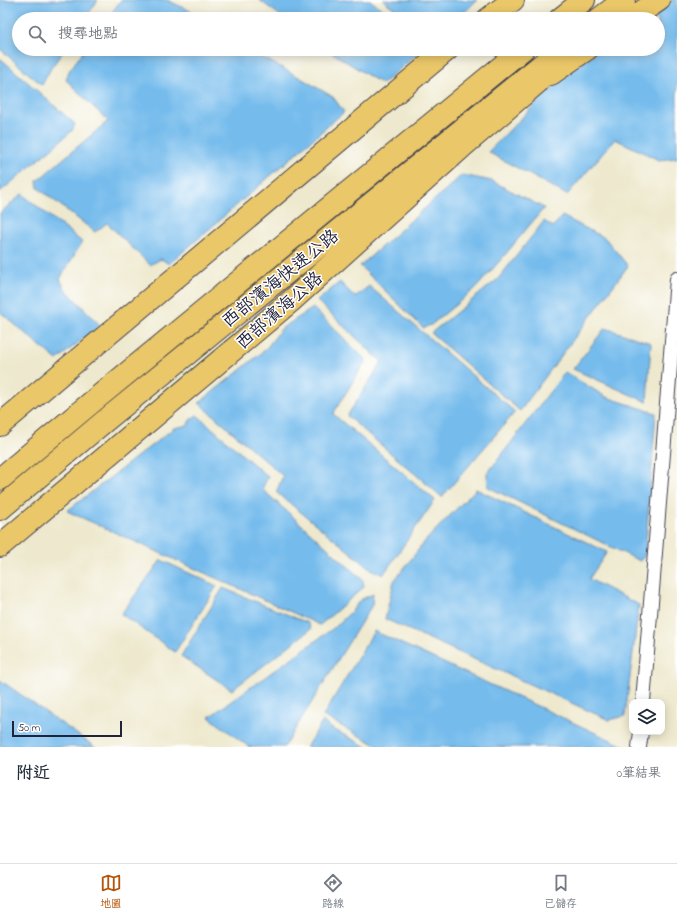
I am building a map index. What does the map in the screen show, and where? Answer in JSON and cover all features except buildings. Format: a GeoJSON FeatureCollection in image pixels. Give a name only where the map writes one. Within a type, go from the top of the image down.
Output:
{"type":"FeatureCollection","features":[{"type":"Feature","properties":{"kind":"main road"},"geometry":{"type":"LineString","coordinates":[[497,12],[512,0]]}},
{"type":"Feature","properties":{"kind":"main road"},"geometry":{"type":"LineString","coordinates":[[569,12],[584,0]]}},
{"type":"Feature","properties":{"kind":"main road"},"geometry":{"type":"LineString","coordinates":[[598,12],[609,0]]}},
{"type":"Feature","properties":{"kind":"main road"},"geometry":{"type":"LineString","coordinates":[[609,12],[624,0]]}},
{"type":"Feature","properties":{"kind":"main road"},"geometry":{"type":"LineString","coordinates":[[641,12],[659,0]]}},
{"type":"Feature","properties":{"kind":"main road"},"geometry":{"type":"LineString","coordinates":[[0,425],[439,56]]}},
{"type":"Feature","properties":{"kind":"main road","name":"西部濱海快速公路"},"geometry":{"type":"LineString","coordinates":[[0,480],[92,402],[513,56]]}},
{"type":"Feature","properties":{"kind":"main road","name":"西部濱海快速公路"},"geometry":{"type":"LineString","coordinates":[[0,509],[106,420],[552,56]]}},
{"type":"Feature","properties":{"kind":"main road","name":"西部濱海公路"},"geometry":{"type":"LineString","coordinates":[[0,546],[291,301],[462,147],[538,82],[561,56]]}},
{"type":"Feature","properties":{"kind":"main road"},"geometry":{"type":"LineString","coordinates":[[538,82],[577,56]]}},
{"type":"Feature","properties":{"kind":"street"},"geometry":{"type":"LineString","coordinates":[[644,699],[677,279]]}},
{"type":"Feature","properties":{"kind":"street"},"geometry":{"type":"LineString","coordinates":[[639,747],[641,735]]}},
{"type":"Feature","properties":{"kind":"water"},"geometry":{"type":"Polygon","coordinates":[[[0,0],[98,0],[90,12],[12,12],[12,56],[60,56],[51,68],[42,85],[0,49],[0,0]]]}},
{"type":"Feature","properties":{"kind":"water"},"geometry":{"type":"Polygon","coordinates":[[[121,0],[167,0],[193,12],[112,12],[121,0]]]}},
{"type":"Feature","properties":{"kind":"water"},"geometry":{"type":"Polygon","coordinates":[[[259,0],[370,0],[386,12],[275,12],[259,0]]]}},
{"type":"Feature","properties":{"kind":"water"},"geometry":{"type":"Polygon","coordinates":[[[383,0],[477,0],[465,12],[399,12],[383,0]]]}},
{"type":"Feature","properties":{"kind":"water"},"geometry":{"type":"Polygon","coordinates":[[[665,0],[677,0],[677,158],[659,160],[615,139],[567,195],[488,152],[556,83],[590,56],[665,56],[665,12],[648,12],[665,0]]]}},
{"type":"Feature","properties":{"kind":"water"},"geometry":{"type":"Polygon","coordinates":[[[80,56],[260,56],[333,97],[344,112],[169,264],[161,259],[150,265],[107,223],[95,232],[38,188],[37,181],[108,121],[66,80],[69,71],[80,56]]]}},
{"type":"Feature","properties":{"kind":"water"},"geometry":{"type":"Polygon","coordinates":[[[337,56],[415,56],[382,84],[337,56]]]}},
{"type":"Feature","properties":{"kind":"water"},"geometry":{"type":"Polygon","coordinates":[[[0,58],[75,124],[72,131],[0,192],[0,58]]]}},
{"type":"Feature","properties":{"kind":"water"},"geometry":{"type":"Polygon","coordinates":[[[462,175],[492,181],[544,208],[476,288],[431,325],[423,328],[360,266],[462,175]]]}},
{"type":"Feature","properties":{"kind":"water"},"geometry":{"type":"Polygon","coordinates":[[[22,194],[82,242],[60,279],[65,289],[100,325],[57,360],[0,312],[0,213],[22,194]]]}},
{"type":"Feature","properties":{"kind":"water"},"geometry":{"type":"Polygon","coordinates":[[[562,216],[605,238],[628,266],[520,411],[431,333],[498,279],[544,221],[553,227],[562,216]]]}},
{"type":"Feature","properties":{"kind":"water"},"geometry":{"type":"Polygon","coordinates":[[[340,282],[355,297],[369,286],[515,412],[442,497],[347,416],[382,362],[317,301],[340,282]]]}},
{"type":"Feature","properties":{"kind":"water"},"geometry":{"type":"Polygon","coordinates":[[[313,308],[366,360],[333,414],[435,500],[383,575],[371,569],[276,492],[283,476],[199,403],[265,350],[282,328],[313,308]]]}},
{"type":"Feature","properties":{"kind":"water"},"geometry":{"type":"Polygon","coordinates":[[[605,328],[651,343],[647,402],[573,369],[605,328]]]}},
{"type":"Feature","properties":{"kind":"water"},"geometry":{"type":"Polygon","coordinates":[[[565,372],[606,397],[656,413],[645,555],[640,561],[488,487],[487,474],[565,372]]]}},
{"type":"Feature","properties":{"kind":"water"},"geometry":{"type":"Polygon","coordinates":[[[197,415],[268,477],[262,489],[363,580],[364,587],[320,625],[67,511],[174,428],[188,425],[190,420],[197,415]]]}},
{"type":"Feature","properties":{"kind":"water"},"geometry":{"type":"Polygon","coordinates":[[[476,489],[607,552],[589,579],[639,605],[625,716],[609,720],[385,619],[394,581],[426,540],[476,489]]]}},
{"type":"Feature","properties":{"kind":"water"},"geometry":{"type":"Polygon","coordinates":[[[161,560],[217,586],[175,652],[121,614],[161,560]]]}},
{"type":"Feature","properties":{"kind":"water"},"geometry":{"type":"Polygon","coordinates":[[[223,588],[308,623],[311,629],[232,690],[181,656],[223,588]]]}},
{"type":"Feature","properties":{"kind":"water"},"geometry":{"type":"Polygon","coordinates":[[[373,594],[372,605],[284,747],[249,747],[209,717],[335,627],[352,611],[360,600],[373,594]]]}},
{"type":"Feature","properties":{"kind":"water"},"geometry":{"type":"Polygon","coordinates":[[[374,631],[624,747],[380,747],[323,716],[374,631]]]}},
{"type":"Feature","properties":{"kind":"water"},"geometry":{"type":"Polygon","coordinates":[[[0,680],[95,747],[0,747],[0,680]]]}},
{"type":"Feature","properties":{"kind":"water"},"geometry":{"type":"Polygon","coordinates":[[[323,721],[329,727],[367,747],[306,747],[323,721]]]}}]}
